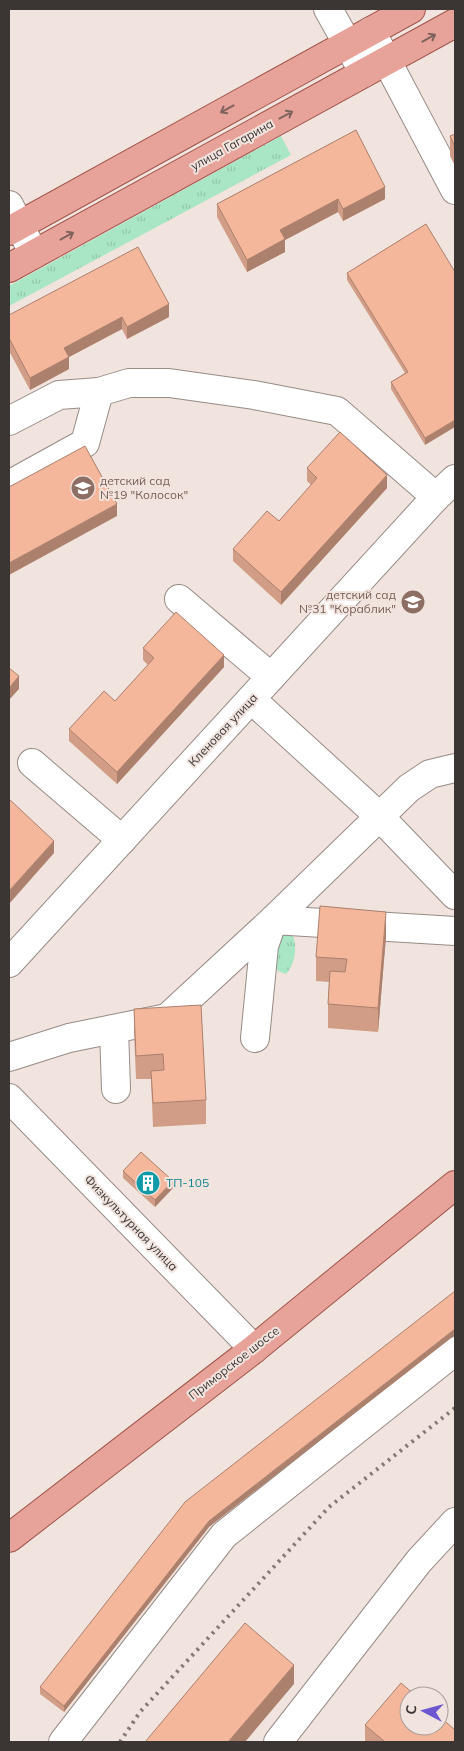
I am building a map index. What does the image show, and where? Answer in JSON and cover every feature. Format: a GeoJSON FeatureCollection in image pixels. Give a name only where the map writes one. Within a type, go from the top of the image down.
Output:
{"type":"FeatureCollection","features":[{"type":"Feature","properties":{"kind":"main road"},"geometry":{"type":"LineString","coordinates":[[12,220],[411,9]]}},
{"type":"Feature","properties":{"kind":"main road","name":"улица Гагарина"},"geometry":{"type":"LineString","coordinates":[[9,268],[455,23]]}},
{"type":"Feature","properties":{"kind":"main road","name":"Приморское шоссе"},"geometry":{"type":"LineString","coordinates":[[9,1538],[254,1348],[455,1185]]}},
{"type":"Feature","properties":{"kind":"street"},"geometry":{"type":"LineString","coordinates":[[328,9],[347,44],[375,67],[455,190]]}},
{"type":"Feature","properties":{"kind":"street"},"geometry":{"type":"LineString","coordinates":[[371,31],[375,67]]}},
{"type":"Feature","properties":{"kind":"street"},"geometry":{"type":"LineString","coordinates":[[12,220],[34,254]]}},
{"type":"Feature","properties":{"kind":"street"},"geometry":{"type":"LineString","coordinates":[[9,420],[59,395],[99,392],[129,383],[169,383],[254,395],[337,411],[446,488]]}},
{"type":"Feature","properties":{"kind":"street"},"geometry":{"type":"LineString","coordinates":[[9,485],[86,443],[99,392]]}},
{"type":"Feature","properties":{"kind":"street","name":"Кленовая улица"},"geometry":{"type":"LineString","coordinates":[[9,963],[446,488]]}},
{"type":"Feature","properties":{"kind":"street"},"geometry":{"type":"LineString","coordinates":[[179,599],[271,677]]}},
{"type":"Feature","properties":{"kind":"street"},"geometry":{"type":"LineString","coordinates":[[251,699],[380,816],[455,894]]}},
{"type":"Feature","properties":{"kind":"street"},"geometry":{"type":"LineString","coordinates":[[32,763],[122,840]]}},
{"type":"Feature","properties":{"kind":"street"},"geometry":{"type":"LineString","coordinates":[[9,1057],[69,1038],[167,1018],[273,920],[409,788],[430,774],[455,768]]}},
{"type":"Feature","properties":{"kind":"street"},"geometry":{"type":"LineString","coordinates":[[273,920],[455,931]]}},
{"type":"Feature","properties":{"kind":"street"},"geometry":{"type":"LineString","coordinates":[[255,1038],[264,946],[273,920]]}},
{"type":"Feature","properties":{"kind":"street"},"geometry":{"type":"LineString","coordinates":[[114,1028],[116,1089]]}},
{"type":"Feature","properties":{"kind":"street","name":"Физкультурная улица"},"geometry":{"type":"LineString","coordinates":[[9,1098],[254,1348]]}},
{"type":"Feature","properties":{"kind":"street"},"geometry":{"type":"LineString","coordinates":[[63,1742],[224,1535],[455,1351]]}},
{"type":"Feature","properties":{"kind":"street"},"geometry":{"type":"LineString","coordinates":[[278,1742],[419,1561],[455,1522]]}},
{"type":"Feature","properties":{"kind":"green space"},"geometry":{"type":"Polygon","coordinates":[[[281,136],[291,155],[9,306],[9,286],[281,136]]]}},
{"type":"Feature","properties":{"kind":"green space"},"geometry":{"type":"Polygon","coordinates":[[[291,931],[295,942],[295,953],[292,964],[286,974],[278,971],[273,962],[280,932],[291,931]]]}},
{"type":"Feature","properties":{"kind":"building"},"geometry":{"type":"Polygon","coordinates":[[[356,130],[385,187],[343,209],[338,199],[280,230],[285,239],[247,260],[217,204],[356,130]]]}},
{"type":"Feature","properties":{"kind":"building"},"geometry":{"type":"Polygon","coordinates":[[[455,134],[455,147],[450,136],[455,134]]]}},
{"type":"Feature","properties":{"kind":"building"},"geometry":{"type":"Polygon","coordinates":[[[426,224],[455,272],[455,420],[425,438],[391,382],[408,372],[347,273],[426,224]]]}},
{"type":"Feature","properties":{"kind":"building"},"geometry":{"type":"Polygon","coordinates":[[[138,247],[169,304],[127,327],[122,317],[64,348],[69,357],[30,378],[9,338],[9,315],[138,247]]]}},
{"type":"Feature","properties":{"kind":"building"},"geometry":{"type":"Polygon","coordinates":[[[340,432],[387,475],[281,592],[233,549],[267,511],[279,521],[317,478],[307,468],[340,432]]]}},
{"type":"Feature","properties":{"kind":"building"},"geometry":{"type":"Polygon","coordinates":[[[85,446],[117,504],[9,563],[9,487],[85,446]]]}},
{"type":"Feature","properties":{"kind":"building"},"geometry":{"type":"Polygon","coordinates":[[[176,612],[224,655],[117,772],[69,729],[104,691],[115,701],[154,658],[143,648],[176,612]]]}},
{"type":"Feature","properties":{"kind":"building"},"geometry":{"type":"Polygon","coordinates":[[[9,668],[19,676],[9,688],[9,668]]]}},
{"type":"Feature","properties":{"kind":"building"},"geometry":{"type":"Polygon","coordinates":[[[9,799],[54,841],[9,891],[9,799]]]}},
{"type":"Feature","properties":{"kind":"building"},"geometry":{"type":"Polygon","coordinates":[[[320,906],[386,912],[378,1008],[328,1004],[330,971],[345,972],[347,959],[316,957],[320,906]]]}},
{"type":"Feature","properties":{"kind":"building"},"geometry":{"type":"Polygon","coordinates":[[[201,1005],[206,1100],[153,1103],[151,1071],[164,1070],[163,1054],[136,1056],[134,1009],[201,1005]]]}},
{"type":"Feature","properties":{"kind":"building","name":"ТП-105"},"geometry":{"type":"Polygon","coordinates":[[[141,1152],[173,1181],[155,1200],[123,1171],[141,1152]]]}},
{"type":"Feature","properties":{"kind":"building"},"geometry":{"type":"Polygon","coordinates":[[[455,1291],[455,1329],[209,1521],[64,1706],[40,1687],[185,1502],[455,1291]]]}},
{"type":"Feature","properties":{"kind":"building"},"geometry":{"type":"Polygon","coordinates":[[[245,1623],[294,1665],[228,1742],[145,1742],[245,1623]]]}},
{"type":"Feature","properties":{"kind":"building"},"geometry":{"type":"Polygon","coordinates":[[[401,1683],[404,1686],[399,1686],[399,1736],[449,1736],[449,1725],[455,1730],[455,1742],[385,1742],[365,1725],[401,1683]]]}},
{"type":"Feature","properties":{"kind":"railway"},"geometry":{"type":"LineString","coordinates":[[120,1742],[140,1712],[329,1507],[455,1408]]}},
{"type":"Feature","properties":{"kind":"place","name":"детский сад №19 \"Колосок\""},"geometry":{"type":"Point","coordinates":[83,488]}},
{"type":"Feature","properties":{"kind":"place","name":"детский сад №31 \"Кораблик\""},"geometry":{"type":"Point","coordinates":[413,602]}},
{"type":"Feature","properties":{"kind":"place","name":"ТП-105"},"geometry":{"type":"Point","coordinates":[148,1183]}}]}
